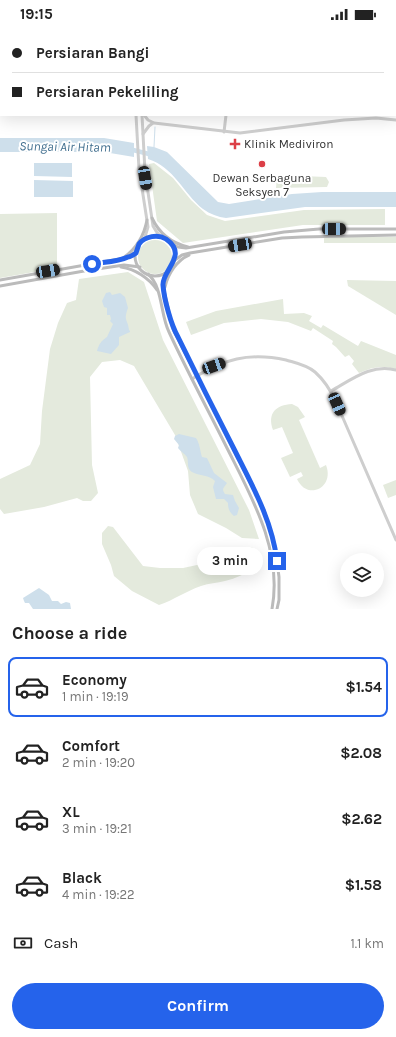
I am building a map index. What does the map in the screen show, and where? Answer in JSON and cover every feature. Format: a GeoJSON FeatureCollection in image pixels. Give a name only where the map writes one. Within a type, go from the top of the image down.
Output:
{"type":"FeatureCollection","features":[{"type":"Feature","properties":{"kind":"main road"},"geometry":{"type":"LineString","coordinates":[[152,218],[158,229],[166,236],[177,244],[192,248]]}},
{"type":"Feature","properties":{"kind":"main road"},"geometry":{"type":"LineString","coordinates":[[121,259],[131,252],[138,243],[143,234],[147,220]]}},
{"type":"Feature","properties":{"kind":"main road"},"geometry":{"type":"LineString","coordinates":[[272,609],[274,600],[274,576],[270,549],[259,512],[168,331],[156,282],[140,267],[137,261],[136,252],[139,245],[144,240],[154,236],[161,237],[180,248],[192,248],[284,232],[319,229],[396,229]]}},
{"type":"Feature","properties":{"kind":"main road"},"geometry":{"type":"LineString","coordinates":[[148,274],[158,275],[167,271],[175,260],[182,255],[282,238],[396,235]]}},
{"type":"Feature","properties":{"kind":"main road"},"geometry":{"type":"LineString","coordinates":[[170,243],[174,249],[175,260]]}},
{"type":"Feature","properties":{"kind":"main road"},"geometry":{"type":"LineString","coordinates":[[0,280],[121,259],[129,257],[136,252]]}},
{"type":"Feature","properties":{"kind":"main road"},"geometry":{"type":"LineString","coordinates":[[164,290],[168,278],[179,262],[184,257],[199,252]]}},
{"type":"Feature","properties":{"kind":"main road"},"geometry":{"type":"LineString","coordinates":[[0,286],[115,266],[128,265],[140,267]]}},
{"type":"Feature","properties":{"kind":"main road"},"geometry":{"type":"LineString","coordinates":[[115,266],[133,270],[153,284],[158,294]]}},
{"type":"Feature","properties":{"kind":"main road"},"geometry":{"type":"LineString","coordinates":[[167,271],[163,281],[164,290],[174,329],[264,510],[275,546],[279,577],[279,600],[277,609]]}},
{"type":"Feature","properties":{"kind":"street"},"geometry":{"type":"LineString","coordinates":[[136,116],[138,160],[147,220],[147,231],[144,240]]}},
{"type":"Feature","properties":{"kind":"street"},"geometry":{"type":"LineString","coordinates":[[143,116],[144,161],[152,218],[155,229],[161,237]]}},
{"type":"Feature","properties":{"kind":"street"},"geometry":{"type":"LineString","coordinates":[[144,116],[154,123],[224,132],[246,133],[350,119],[376,118],[396,120]]}},
{"type":"Feature","properties":{"kind":"street"},"geometry":{"type":"LineString","coordinates":[[224,132],[226,116]]}},
{"type":"Feature","properties":{"kind":"street"},"geometry":{"type":"LineString","coordinates":[[143,134],[148,126],[154,123]]}},
{"type":"Feature","properties":{"kind":"street"},"geometry":{"type":"LineString","coordinates":[[192,379],[214,366],[240,358],[254,356],[269,357],[298,363],[310,369],[320,377],[331,391],[396,540]]}},
{"type":"Feature","properties":{"kind":"street"},"geometry":{"type":"LineString","coordinates":[[331,391],[358,375],[374,368],[396,370]]}},
{"type":"Feature","properties":{"kind":"shaded area"},"geometry":{"type":"Polygon","coordinates":[[[154,163],[173,178],[191,200],[207,215],[225,221],[304,210],[385,209],[385,225],[303,225],[183,243],[157,221],[149,164],[154,163]]]}},
{"type":"Feature","properties":{"kind":"shaded area"},"geometry":{"type":"Polygon","coordinates":[[[277,175],[326,177],[329,182],[327,187],[276,188],[277,175]]]}},
{"type":"Feature","properties":{"kind":"shaded area"},"geometry":{"type":"Polygon","coordinates":[[[57,213],[57,268],[0,278],[0,214],[57,213]]]}},
{"type":"Feature","properties":{"kind":"shaded area"},"geometry":{"type":"Polygon","coordinates":[[[396,237],[396,243],[324,243],[324,238],[396,237]]]}},
{"type":"Feature","properties":{"kind":"shaded area"},"geometry":{"type":"Polygon","coordinates":[[[158,240],[167,245],[171,250],[171,264],[167,269],[162,273],[152,274],[148,273],[139,264],[138,254],[139,250],[148,241],[158,240]]]}},
{"type":"Feature","properties":{"kind":"shaded area"},"geometry":{"type":"Polygon","coordinates":[[[128,272],[144,282],[163,340],[249,510],[259,539],[242,538],[198,514],[190,495],[188,471],[175,435],[134,366],[120,360],[102,362],[90,377],[92,465],[98,493],[91,501],[83,501],[77,498],[44,507],[4,514],[0,509],[0,479],[30,465],[40,444],[42,411],[50,349],[58,323],[67,303],[76,300],[79,279],[128,272]]]}},
{"type":"Feature","properties":{"kind":"shaded area"},"geometry":{"type":"Polygon","coordinates":[[[347,280],[396,281],[396,315],[348,286],[347,280]]]}},
{"type":"Feature","properties":{"kind":"shaded area"},"geometry":{"type":"Polygon","coordinates":[[[283,299],[284,314],[304,313],[312,316],[309,321],[321,328],[323,325],[358,346],[361,341],[396,355],[396,369],[377,367],[359,373],[352,364],[354,361],[349,355],[345,357],[332,344],[333,341],[313,328],[311,331],[288,322],[261,319],[224,323],[191,335],[186,322],[216,311],[283,299]]]}},
{"type":"Feature","properties":{"kind":"shaded area"},"geometry":{"type":"Polygon","coordinates":[[[292,404],[298,407],[305,417],[299,420],[320,468],[326,465],[328,473],[327,480],[319,489],[307,489],[301,486],[297,479],[303,476],[301,472],[290,477],[281,458],[293,453],[282,427],[273,430],[271,419],[277,408],[292,404]]]}},
{"type":"Feature","properties":{"kind":"shaded area"},"geometry":{"type":"Polygon","coordinates":[[[396,480],[396,495],[388,498],[383,485],[396,480]]]}},
{"type":"Feature","properties":{"kind":"shaded area"},"geometry":{"type":"Polygon","coordinates":[[[108,526],[113,527],[143,566],[183,568],[239,556],[252,547],[259,556],[259,566],[234,578],[196,588],[159,605],[132,591],[114,576],[102,544],[102,533],[108,526]]]}},
{"type":"Feature","properties":{"kind":"water"},"geometry":{"type":"Polygon","coordinates":[[[0,138],[104,138],[134,143],[134,157],[104,152],[0,152],[0,138]]]}},
{"type":"Feature","properties":{"kind":"water"},"geometry":{"type":"Polygon","coordinates":[[[147,146],[167,152],[218,202],[229,204],[292,194],[322,192],[396,192],[396,207],[305,207],[226,218],[220,217],[203,209],[196,203],[172,174],[157,163],[148,159],[147,146]]]}},
{"type":"Feature","properties":{"kind":"water"},"geometry":{"type":"Polygon","coordinates":[[[34,163],[72,163],[72,177],[34,176],[34,163]]]}},
{"type":"Feature","properties":{"kind":"water"},"geometry":{"type":"Polygon","coordinates":[[[34,180],[73,181],[73,197],[34,197],[34,180]]]}},
{"type":"Feature","properties":{"kind":"water"},"geometry":{"type":"Polygon","coordinates":[[[110,292],[112,295],[120,293],[125,297],[128,308],[126,318],[130,331],[119,337],[119,345],[111,354],[97,351],[100,343],[107,337],[113,324],[110,321],[110,315],[107,315],[107,308],[104,307],[102,301],[106,293],[110,292]]]}},
{"type":"Feature","properties":{"kind":"water"},"geometry":{"type":"Polygon","coordinates":[[[179,434],[196,438],[202,457],[207,458],[214,473],[227,483],[223,490],[225,494],[233,495],[239,508],[237,515],[234,516],[231,513],[228,503],[224,499],[216,499],[213,487],[215,481],[213,479],[190,470],[188,467],[187,457],[178,448],[179,445],[174,439],[175,436],[179,434]]]}},
{"type":"Feature","properties":{"kind":"water"},"geometry":{"type":"Polygon","coordinates":[[[39,588],[49,595],[52,601],[58,601],[61,604],[66,602],[70,603],[71,609],[33,609],[29,603],[25,603],[23,598],[39,588]]]}},
{"type":"Feature","properties":{"kind":"waterway"},"geometry":{"type":"LineString","coordinates":[[154,147],[155,127]]}},
{"type":"Feature","properties":{"kind":"waterway","name":"Sungai Air Hitam"},"geometry":{"type":"LineString","coordinates":[[129,149],[153,155]]}},
{"type":"Feature","properties":{"kind":"place","name":"Klinik Mediviron"},"geometry":{"type":"Point","coordinates":[235,144]}},
{"type":"Feature","properties":{"kind":"place","name":"Dewan Serbaguna Seksyen 7"},"geometry":{"type":"Point","coordinates":[262,164]}},
{"type":"Feature","properties":{"kind":"route"},"geometry":{"type":"LineString","coordinates":[[92,264],[129,257],[136,252],[142,241],[151,236],[164,238],[174,249],[175,260],[167,271],[163,285],[170,317],[174,329],[264,510],[275,546],[277,561]]}}]}
